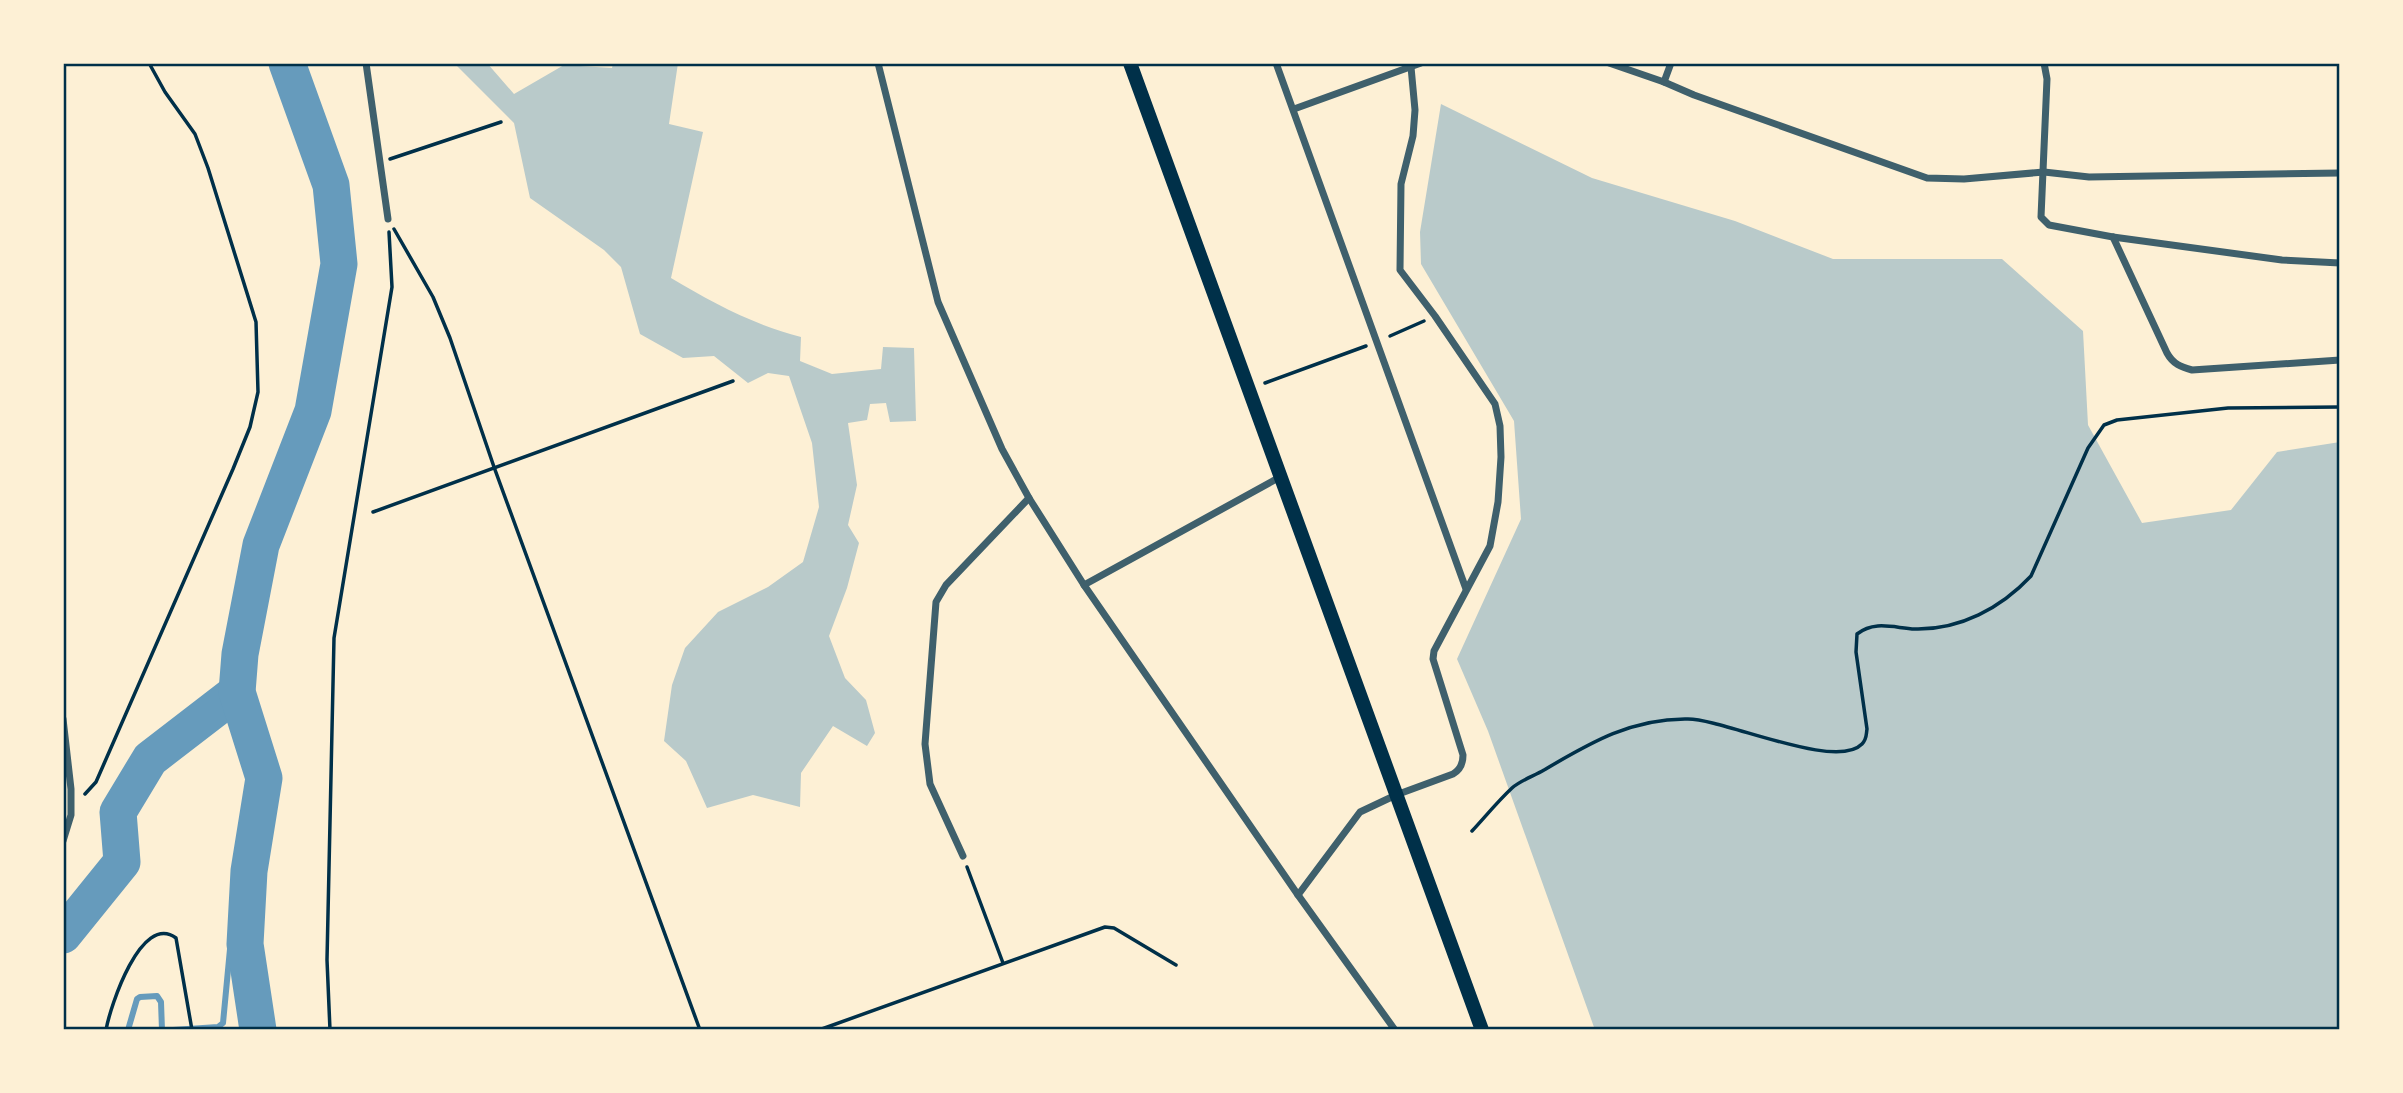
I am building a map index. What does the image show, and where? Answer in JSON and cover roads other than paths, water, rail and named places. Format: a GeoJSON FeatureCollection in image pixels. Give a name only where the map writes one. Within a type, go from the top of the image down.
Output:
{"type":"FeatureCollection","features":[{"type":"Feature","properties":{"kind":"main road"},"geometry":{"type":"LineString","coordinates":[[1130,63],[1482,1030]]}},
{"type":"Feature","properties":{"kind":"street"},"geometry":{"type":"LineString","coordinates":[[366,63],[388,219]]}},
{"type":"Feature","properties":{"kind":"street"},"geometry":{"type":"LineString","coordinates":[[878,63],[938,302],[1002,449],[1029,498],[1084,585],[1298,895],[1395,1030]]}},
{"type":"Feature","properties":{"kind":"street"},"geometry":{"type":"LineString","coordinates":[[1276,63],[1466,589]]}},
{"type":"Feature","properties":{"kind":"street"},"geometry":{"type":"LineString","coordinates":[[1294,109],[1421,63]]}},
{"type":"Feature","properties":{"kind":"street"},"geometry":{"type":"LineString","coordinates":[[1609,63],[1927,178],[1964,179],[2044,172],[2089,177],[2340,173]]}},
{"type":"Feature","properties":{"kind":"street"},"geometry":{"type":"LineString","coordinates":[[1664,82],[1671,63]]}},
{"type":"Feature","properties":{"kind":"street"},"geometry":{"type":"LineString","coordinates":[[2044,63],[2046,79],[2041,217],[2049,225],[2113,237],[2282,260],[2340,263]]}},
{"type":"Feature","properties":{"kind":"street"},"geometry":{"type":"LineString","coordinates":[[1298,895],[1353,818],[1396,795],[1457,772],[1463,762],[1433,659],[1434,651],[1490,546],[1499,502],[1500,426],[1495,404],[1400,270],[1401,184],[1413,136],[1415,110],[1410,67]]}},
{"type":"Feature","properties":{"kind":"street"},"geometry":{"type":"LineString","coordinates":[[2113,237],[2171,361],[2181,367],[2192,370],[2340,360]]}},
{"type":"Feature","properties":{"kind":"street"},"geometry":{"type":"LineString","coordinates":[[1084,585],[1282,476]]}},
{"type":"Feature","properties":{"kind":"street"},"geometry":{"type":"LineString","coordinates":[[963,856],[930,784],[925,744],[936,602],[946,585],[1029,498]]}},
{"type":"Feature","properties":{"kind":"street"},"geometry":{"type":"LineString","coordinates":[[63,719],[71,789],[71,815],[63,841]]}},
{"type":"Feature","properties":{"kind":"waterway"},"geometry":{"type":"LineString","coordinates":[[258,1030],[245,944],[249,871],[264,778],[237,692],[240,654],[261,545],[313,411],[339,264],[331,185],[287,63]]}},
{"type":"Feature","properties":{"kind":"waterway"},"geometry":{"type":"LineString","coordinates":[[63,935],[122,862],[118,812],[150,759],[237,692]]}},
{"type":"Feature","properties":{"kind":"waterway"},"geometry":{"type":"LineString","coordinates":[[173,1030],[218,1027],[223,1023],[230,949],[245,944]]}},
{"type":"Feature","properties":{"kind":"waterway"},"geometry":{"type":"LineString","coordinates":[[128,1030],[137,999],[157,996],[161,1002],[162,1030]]}}]}
